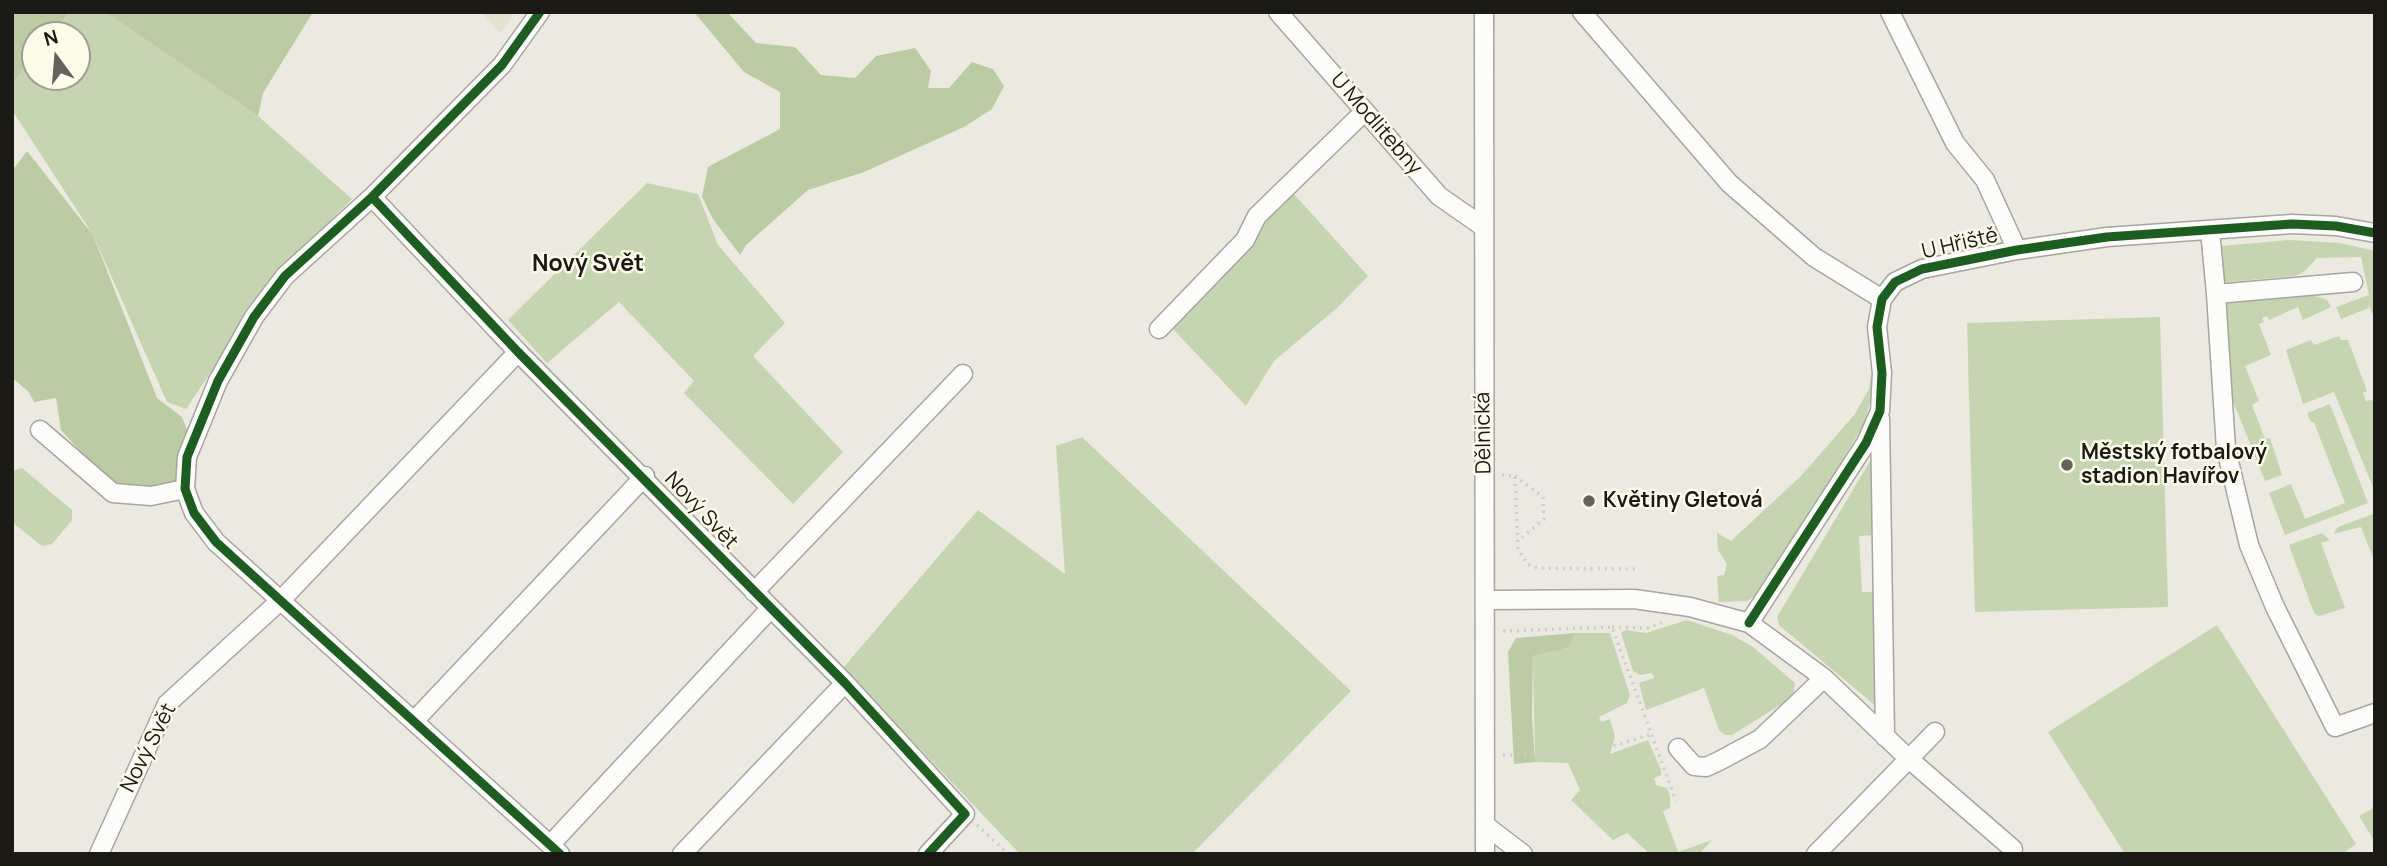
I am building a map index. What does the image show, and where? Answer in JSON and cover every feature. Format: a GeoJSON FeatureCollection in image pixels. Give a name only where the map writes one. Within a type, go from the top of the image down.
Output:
{"type":"FeatureCollection","features":[{"type":"Feature","properties":{"kind":"street"},"geometry":{"type":"LineString","coordinates":[[540,12],[502,65],[372,197],[285,275],[254,317],[218,381],[187,457],[185,489],[194,513],[216,542],[555,849],[770,609]]}},
{"type":"Feature","properties":{"kind":"street","name":"U Modlitebny"},"geometry":{"type":"LineString","coordinates":[[1278,12],[1439,196],[1482,226]]}},
{"type":"Feature","properties":{"kind":"street","name":"Dělnická"},"geometry":{"type":"LineString","coordinates":[[1484,12],[1482,226],[1486,600],[1485,854]]}},
{"type":"Feature","properties":{"kind":"street"},"geometry":{"type":"LineString","coordinates":[[1582,12],[1729,183],[1814,257],[1882,299],[1877,327],[1882,373],[1880,411],[1885,737]]}},
{"type":"Feature","properties":{"kind":"street"},"geometry":{"type":"LineString","coordinates":[[1890,12],[1955,143],[1985,180],[2017,250]]}},
{"type":"Feature","properties":{"kind":"street"},"geometry":{"type":"LineString","coordinates":[[1159,328],[1245,240],[1257,216],[1365,111]]}},
{"type":"Feature","properties":{"kind":"street","name":"Nový Svět"},"geometry":{"type":"LineString","coordinates":[[372,197],[518,352],[645,476],[770,609],[845,683],[965,814]]}},
{"type":"Feature","properties":{"kind":"street","name":"U Hřiště"},"geometry":{"type":"LineString","coordinates":[[1882,299],[1895,282],[1922,269],[2017,250],[2107,237],[2292,224],[2336,226],[2375,233]]}},
{"type":"Feature","properties":{"kind":"street"},"geometry":{"type":"LineString","coordinates":[[2210,230],[2226,449],[2249,545],[2275,607],[2335,727],[2375,713]]}},
{"type":"Feature","properties":{"kind":"street"},"geometry":{"type":"LineString","coordinates":[[2216,294],[2353,282]]}},
{"type":"Feature","properties":{"kind":"street","name":"Nový Svět"},"geometry":{"type":"LineString","coordinates":[[99,854],[167,704],[281,600],[518,352]]}},
{"type":"Feature","properties":{"kind":"street"},"geometry":{"type":"LineString","coordinates":[[754,592],[963,374]]}},
{"type":"Feature","properties":{"kind":"street"},"geometry":{"type":"LineString","coordinates":[[1749,623],[1866,443],[1880,411]]}},
{"type":"Feature","properties":{"kind":"street"},"geometry":{"type":"LineString","coordinates":[[40,430],[113,493],[151,496],[185,489]]}},
{"type":"Feature","properties":{"kind":"street","name":"Nový Svět"},"geometry":{"type":"LineString","coordinates":[[414,721],[645,476]]}},
{"type":"Feature","properties":{"kind":"street"},"geometry":{"type":"LineString","coordinates":[[1486,600],[1634,599],[1696,609],[1749,623],[1824,678],[1909,759],[2013,849]]}},
{"type":"Feature","properties":{"kind":"street"},"geometry":{"type":"LineString","coordinates":[[1678,748],[1694,766],[1706,767],[1719,761],[1760,739],[1824,678]]}},
{"type":"Feature","properties":{"kind":"street"},"geometry":{"type":"LineString","coordinates":[[682,854],[845,683]]}},
{"type":"Feature","properties":{"kind":"street"},"geometry":{"type":"LineString","coordinates":[[1816,854],[1935,732]]}},
{"type":"Feature","properties":{"kind":"street"},"geometry":{"type":"LineString","coordinates":[[928,854],[965,814]]}},
{"type":"Feature","properties":{"kind":"street"},"geometry":{"type":"LineString","coordinates":[[1485,825],[1523,854]]}},
{"type":"Feature","properties":{"kind":"path"},"geometry":{"type":"LineString","coordinates":[[1485,474],[1515,476],[1543,497],[1544,519],[1518,541]]}},
{"type":"Feature","properties":{"kind":"path"},"geometry":{"type":"LineString","coordinates":[[1515,476],[1518,541],[1523,559],[1538,568],[1638,569]]}},
{"type":"Feature","properties":{"kind":"path"},"geometry":{"type":"LineString","coordinates":[[1486,632],[1648,628],[1696,609]]}},
{"type":"Feature","properties":{"kind":"path"},"geometry":{"type":"LineString","coordinates":[[1612,627],[1676,801]]}},
{"type":"Feature","properties":{"kind":"path"},"geometry":{"type":"LineString","coordinates":[[1485,756],[1587,754],[1652,734]]}},
{"type":"Feature","properties":{"kind":"path"},"geometry":{"type":"LineString","coordinates":[[965,814],[1009,854]]}},
{"type":"Feature","properties":{"kind":"shaded area"},"geometry":{"type":"Polygon","coordinates":[[[481,12],[515,12],[500,33],[481,12]]]}},
{"type":"Feature","properties":{"kind":"green space"},"geometry":{"type":"Polygon","coordinates":[[[12,12],[69,12],[62,21],[21,21],[21,73],[12,84],[12,12]]]}},
{"type":"Feature","properties":{"kind":"green space"},"geometry":{"type":"Polygon","coordinates":[[[69,12],[105,12],[258,116],[352,199],[274,278],[186,409],[167,402],[93,235],[12,110],[12,84],[21,73],[21,91],[91,91],[91,21],[62,21],[69,12]]]}},
{"type":"Feature","properties":{"kind":"green space"},"geometry":{"type":"Polygon","coordinates":[[[105,12],[313,12],[263,93],[258,116],[105,12]]]}},
{"type":"Feature","properties":{"kind":"green space"},"geometry":{"type":"Polygon","coordinates":[[[694,12],[727,12],[756,43],[795,47],[821,75],[855,78],[876,56],[915,48],[931,71],[928,88],[949,88],[972,62],[993,69],[1004,86],[992,109],[964,127],[864,172],[808,190],[746,245],[740,255],[713,219],[702,197],[708,167],[780,129],[780,92],[744,72],[694,12]]]}},
{"type":"Feature","properties":{"kind":"green space"},"geometry":{"type":"Polygon","coordinates":[[[27,151],[93,235],[157,398],[182,417],[190,438],[182,482],[150,491],[114,489],[61,430],[56,398],[34,402],[29,392],[12,378],[12,171],[27,151]]]}},
{"type":"Feature","properties":{"kind":"green space"},"geometry":{"type":"Polygon","coordinates":[[[647,183],[698,194],[718,245],[785,323],[753,356],[843,452],[793,504],[684,393],[694,381],[619,302],[547,363],[508,320],[647,183]]]}},
{"type":"Feature","properties":{"kind":"green space"},"geometry":{"type":"Polygon","coordinates":[[[1293,193],[1368,276],[1337,308],[1274,361],[1246,406],[1171,327],[1263,217],[1293,193]]]}},
{"type":"Feature","properties":{"kind":"green space"},"geometry":{"type":"Polygon","coordinates":[[[2289,240],[2340,243],[2375,251],[2375,320],[2368,303],[2369,308],[2341,319],[2336,307],[2369,295],[2361,257],[2317,258],[2305,271],[2295,276],[2227,282],[2221,279],[2218,260],[2222,246],[2289,240]]]}},
{"type":"Feature","properties":{"kind":"green space"},"geometry":{"type":"Polygon","coordinates":[[[2303,292],[2327,300],[2331,307],[2303,320],[2298,307],[2269,320],[2267,316],[2262,318],[2264,322],[2259,324],[2271,355],[2245,366],[2259,401],[2252,405],[2265,439],[2270,438],[2282,475],[2265,481],[2225,381],[2221,310],[2227,301],[2303,292]]]}},
{"type":"Feature","properties":{"kind":"green space","name":"Městský fotbalový stadion Havířov"},"geometry":{"type":"Polygon","coordinates":[[[2160,317],[2168,607],[1975,612],[1967,323],[2160,317]]]}},
{"type":"Feature","properties":{"kind":"green space"},"geometry":{"type":"Polygon","coordinates":[[[2339,336],[2341,340],[2348,340],[2367,391],[2363,393],[2366,401],[2375,403],[2375,492],[2334,392],[2303,404],[2286,350],[2311,340],[2314,345],[2339,336]]]}},
{"type":"Feature","properties":{"kind":"green space"},"geometry":{"type":"Polygon","coordinates":[[[1871,373],[1873,392],[1863,426],[1764,590],[1747,601],[1719,602],[1717,576],[1724,575],[1727,564],[1718,550],[1717,533],[1731,541],[1802,475],[1855,414],[1869,389],[1871,373]]]}},
{"type":"Feature","properties":{"kind":"green space"},"geometry":{"type":"Polygon","coordinates":[[[2330,404],[2368,503],[2285,535],[2269,493],[2291,484],[2305,519],[2345,503],[2314,422],[2311,422],[2307,413],[2330,404]]]}},
{"type":"Feature","properties":{"kind":"green space"},"geometry":{"type":"Polygon","coordinates":[[[1082,437],[1351,691],[1192,854],[1020,854],[843,668],[978,510],[1065,574],[1056,446],[1082,437]]]}},
{"type":"Feature","properties":{"kind":"green space"},"geometry":{"type":"Polygon","coordinates":[[[1872,458],[1875,535],[1859,536],[1862,592],[1878,592],[1877,707],[1779,625],[1777,617],[1872,458]]]}},
{"type":"Feature","properties":{"kind":"green space"},"geometry":{"type":"Polygon","coordinates":[[[22,468],[72,510],[72,520],[52,544],[42,546],[12,522],[12,471],[22,468]]]}},
{"type":"Feature","properties":{"kind":"green space"},"geometry":{"type":"Polygon","coordinates":[[[2373,514],[2375,562],[2361,527],[2333,534],[2338,527],[2373,514]]]}},
{"type":"Feature","properties":{"kind":"green space"},"geometry":{"type":"Polygon","coordinates":[[[2322,533],[2330,540],[2321,543],[2345,608],[2319,616],[2314,613],[2289,545],[2322,533]]]}},
{"type":"Feature","properties":{"kind":"green space"},"geometry":{"type":"Polygon","coordinates":[[[1687,620],[1732,635],[1753,647],[1795,683],[1793,697],[1732,735],[1725,735],[1719,730],[1704,688],[1646,710],[1639,683],[1654,678],[1652,673],[1640,675],[1633,671],[1621,633],[1625,630],[1646,633],[1687,620]]]}},
{"type":"Feature","properties":{"kind":"green space"},"geometry":{"type":"Polygon","coordinates":[[[2217,625],[2356,844],[2342,854],[2125,854],[2048,732],[2217,625]]]}},
{"type":"Feature","properties":{"kind":"green space"},"geometry":{"type":"Polygon","coordinates":[[[1576,633],[1610,633],[1630,695],[1627,703],[1599,717],[1601,722],[1610,719],[1615,737],[1610,754],[1648,740],[1661,770],[1661,775],[1654,778],[1656,785],[1667,788],[1670,796],[1670,808],[1663,811],[1678,852],[1712,840],[1699,854],[1650,854],[1627,833],[1613,840],[1571,800],[1580,790],[1568,763],[1535,762],[1533,656],[1568,648],[1576,633]]]}},
{"type":"Feature","properties":{"kind":"green space"},"geometry":{"type":"Polygon","coordinates":[[[1576,633],[1568,648],[1533,656],[1532,716],[1535,762],[1514,764],[1508,652],[1516,638],[1576,633]]]}},
{"type":"Feature","properties":{"kind":"green space"},"geometry":{"type":"Polygon","coordinates":[[[2375,807],[2375,842],[2359,816],[2375,807]]]}},
{"type":"Feature","properties":{"kind":"cycle path"},"geometry":{"type":"LineString","coordinates":[[540,12],[502,65],[372,197],[285,276],[254,317],[218,381],[187,457],[185,489],[194,513],[216,542],[560,854]]}},
{"type":"Feature","properties":{"kind":"cycle path"},"geometry":{"type":"LineString","coordinates":[[372,197],[518,352],[845,683],[965,814],[928,854]]}},
{"type":"Feature","properties":{"kind":"cycle path"},"geometry":{"type":"LineString","coordinates":[[1749,623],[1866,443],[1880,411],[1882,373],[1877,327],[1882,299],[1895,282],[1922,269],[2017,250],[2107,237],[2292,224],[2336,226],[2375,233]]}},
{"type":"Feature","properties":{"kind":"place","name":"Městský fotbalový stadion Havířov"},"geometry":{"type":"Point","coordinates":[2067,465]}},
{"type":"Feature","properties":{"kind":"place","name":"Květiny Gletová"},"geometry":{"type":"Point","coordinates":[1589,501]}},
{"type":"Feature","properties":{"kind":"district","name":"Nový Svět"},"geometry":{"type":"Point","coordinates":[588,265]}}]}
